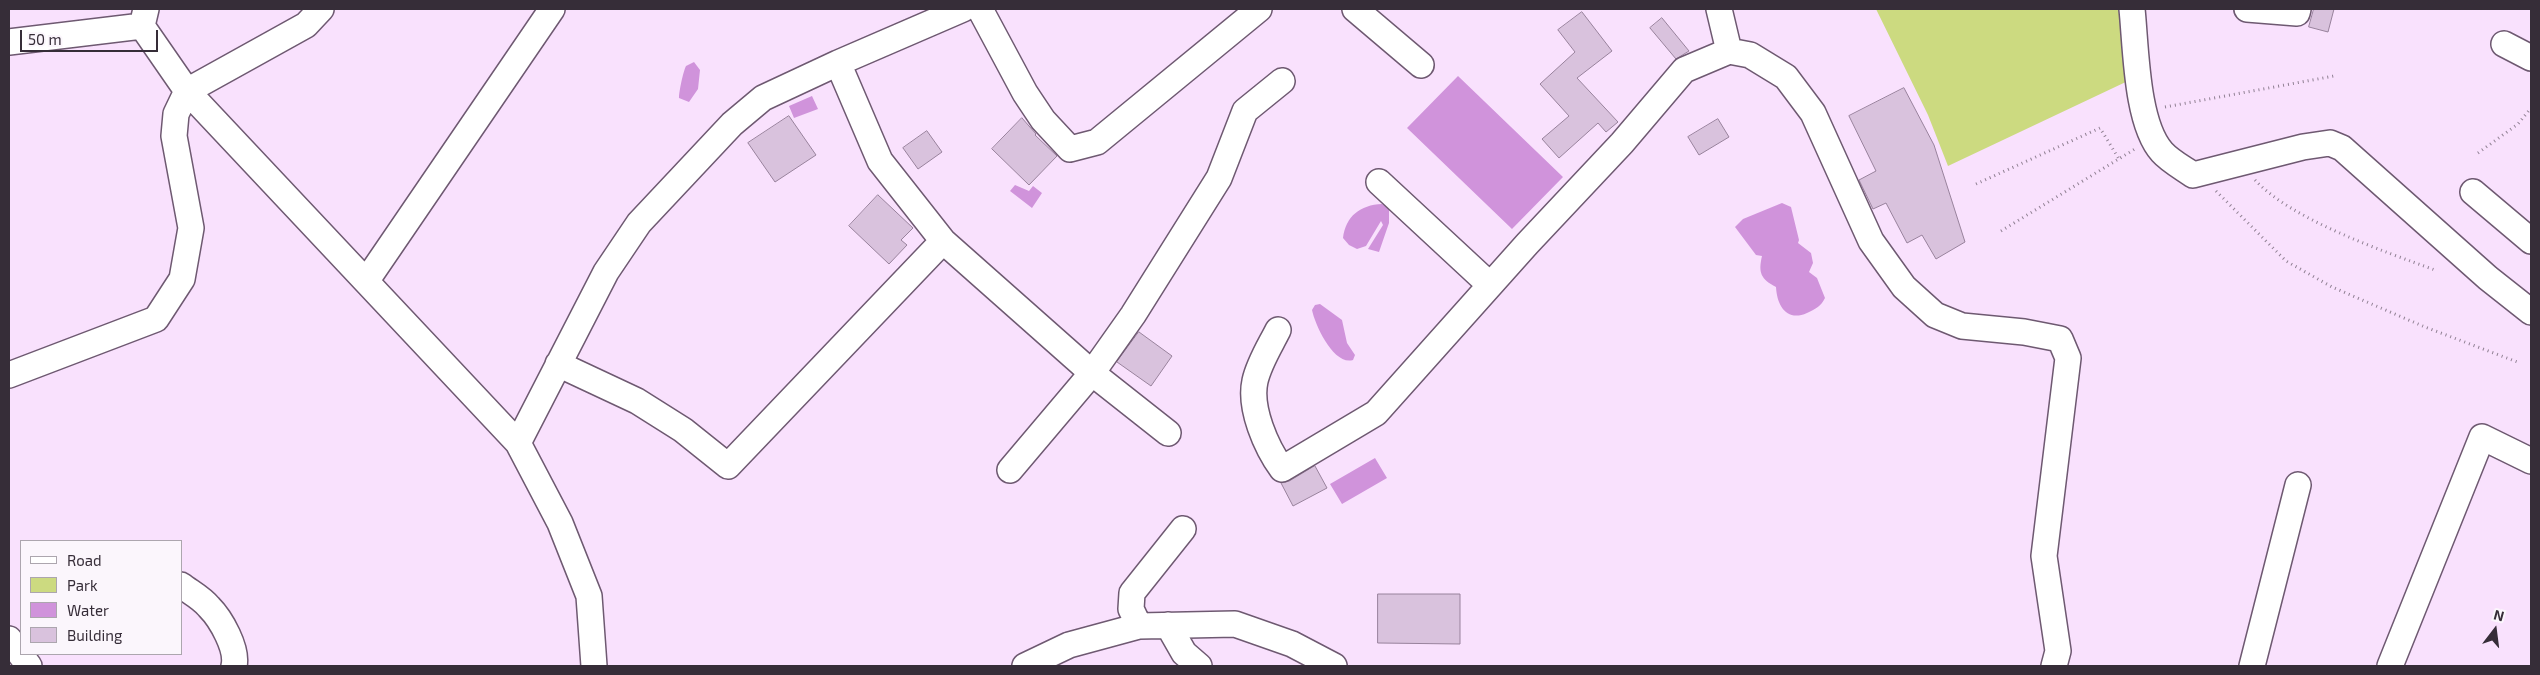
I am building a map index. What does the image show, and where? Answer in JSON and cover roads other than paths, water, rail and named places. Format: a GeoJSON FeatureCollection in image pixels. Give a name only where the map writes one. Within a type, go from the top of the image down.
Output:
{"type":"FeatureCollection","features":[{"type":"Feature","properties":{"kind":"street"},"geometry":{"type":"LineString","coordinates":[[9,375],[156,319],[182,278],[191,228],[174,136],[176,114],[187,91],[306,25],[321,9]]}},
{"type":"Feature","properties":{"kind":"street"},"geometry":{"type":"LineString","coordinates":[[367,280],[552,9]]}},
{"type":"Feature","properties":{"kind":"street"},"geometry":{"type":"LineString","coordinates":[[518,443],[606,272],[639,223],[732,124],[763,98],[963,9]]}},
{"type":"Feature","properties":{"kind":"street"},"geometry":{"type":"LineString","coordinates":[[980,9],[1025,93],[1043,120],[1070,149],[1097,142],[1259,9]]}},
{"type":"Feature","properties":{"kind":"street"},"geometry":{"type":"LineString","coordinates":[[1355,9],[1421,65]]}},
{"type":"Feature","properties":{"kind":"street"},"geometry":{"type":"LineString","coordinates":[[1719,9],[1728,51]]}},
{"type":"Feature","properties":{"kind":"street"},"geometry":{"type":"LineString","coordinates":[[2132,9],[2140,96],[2153,138],[2162,152],[2193,175],[2302,146],[2330,143],[2342,148],[2488,278],[2531,312]]}},
{"type":"Feature","properties":{"kind":"street"},"geometry":{"type":"LineString","coordinates":[[2247,9],[2296,13],[2298,9]]}},
{"type":"Feature","properties":{"kind":"street"},"geometry":{"type":"LineString","coordinates":[[9,42],[144,17],[187,91],[367,280],[518,443],[560,523],[589,596],[594,666]]}},
{"type":"Feature","properties":{"kind":"street"},"geometry":{"type":"LineString","coordinates":[[2504,44],[2531,58]]}},
{"type":"Feature","properties":{"kind":"street"},"geometry":{"type":"LineString","coordinates":[[1278,330],[1255,381],[1255,393],[1257,417],[1273,457],[1282,468],[1376,413],[1490,285],[1622,143],[1684,70],[1728,51],[1750,55],[1786,78],[1813,113],[1871,241],[1904,287],[1935,315],[1962,326],[2024,332],[2060,339],[2068,358],[2044,556],[2058,651],[2054,666]]}},
{"type":"Feature","properties":{"kind":"street"},"geometry":{"type":"LineString","coordinates":[[838,63],[880,161],[943,241],[1092,373],[1168,433]]}},
{"type":"Feature","properties":{"kind":"street"},"geometry":{"type":"LineString","coordinates":[[1010,470],[1092,373],[1133,315],[1219,178],[1245,111],[1282,81]]}},
{"type":"Feature","properties":{"kind":"street"},"geometry":{"type":"LineString","coordinates":[[1379,182],[1490,285]]}},
{"type":"Feature","properties":{"kind":"street"},"geometry":{"type":"LineString","coordinates":[[2473,192],[2531,241]]}},
{"type":"Feature","properties":{"kind":"street"},"geometry":{"type":"LineString","coordinates":[[558,364],[637,401],[683,430],[728,466],[943,241]]}},
{"type":"Feature","properties":{"kind":"street"},"geometry":{"type":"LineString","coordinates":[[2390,666],[2482,437],[2531,461]]}},
{"type":"Feature","properties":{"kind":"street"},"geometry":{"type":"LineString","coordinates":[[2252,666],[2298,485]]}},
{"type":"Feature","properties":{"kind":"street"},"geometry":{"type":"LineString","coordinates":[[1139,626],[1131,609],[1132,593],[1183,529]]}},
{"type":"Feature","properties":{"kind":"street"},"geometry":{"type":"LineString","coordinates":[[182,586],[209,606],[214,613],[232,647],[234,666]]}},
{"type":"Feature","properties":{"kind":"street"},"geometry":{"type":"LineString","coordinates":[[1168,624],[1184,653],[1199,666]]}},
{"type":"Feature","properties":{"kind":"street"},"geometry":{"type":"LineString","coordinates":[[1025,666],[1072,656],[1139,626],[1234,624],[1292,644],[1334,666]]}},
{"type":"Feature","properties":{"kind":"street"},"geometry":{"type":"LineString","coordinates":[[9,639],[20,654]]}},
{"type":"Feature","properties":{"kind":"street"},"geometry":{"type":"LineString","coordinates":[[21,655],[29,666]]}},
{"type":"Feature","properties":{"kind":"water"},"geometry":{"type":"Polygon","coordinates":[[[694,62],[700,70],[698,89],[689,102],[679,98],[679,95],[686,66],[694,62]]]}},
{"type":"Feature","properties":{"kind":"water"},"geometry":{"type":"Polygon","coordinates":[[[1458,76],[1563,177],[1512,229],[1407,128],[1458,76]]]}},
{"type":"Feature","properties":{"kind":"water"},"geometry":{"type":"Polygon","coordinates":[[[812,96],[818,109],[794,118],[789,106],[812,96]]]}},
{"type":"Feature","properties":{"kind":"water"},"geometry":{"type":"Polygon","coordinates":[[[1015,185],[1029,191],[1033,186],[1042,193],[1032,208],[1010,191],[1015,185]]]}},
{"type":"Feature","properties":{"kind":"water"},"geometry":{"type":"Polygon","coordinates":[[[1782,203],[1791,207],[1799,240],[1798,243],[1811,253],[1813,263],[1809,272],[1817,278],[1825,298],[1816,309],[1800,315],[1789,314],[1781,306],[1776,287],[1762,275],[1760,267],[1762,256],[1756,255],[1735,227],[1743,219],[1782,203]]]}},
{"type":"Feature","properties":{"kind":"water"},"geometry":{"type":"Polygon","coordinates":[[[1382,204],[1389,209],[1389,223],[1379,252],[1368,249],[1383,225],[1381,221],[1366,246],[1357,249],[1349,245],[1343,238],[1347,224],[1355,213],[1367,207],[1382,204]]]}},
{"type":"Feature","properties":{"kind":"water"},"geometry":{"type":"Polygon","coordinates":[[[1320,304],[1342,320],[1347,343],[1355,355],[1353,360],[1339,357],[1326,343],[1312,310],[1315,305],[1320,304]]]}},
{"type":"Feature","properties":{"kind":"water"},"geometry":{"type":"Polygon","coordinates":[[[1375,458],[1387,478],[1342,504],[1330,484],[1375,458]]]}}]}
